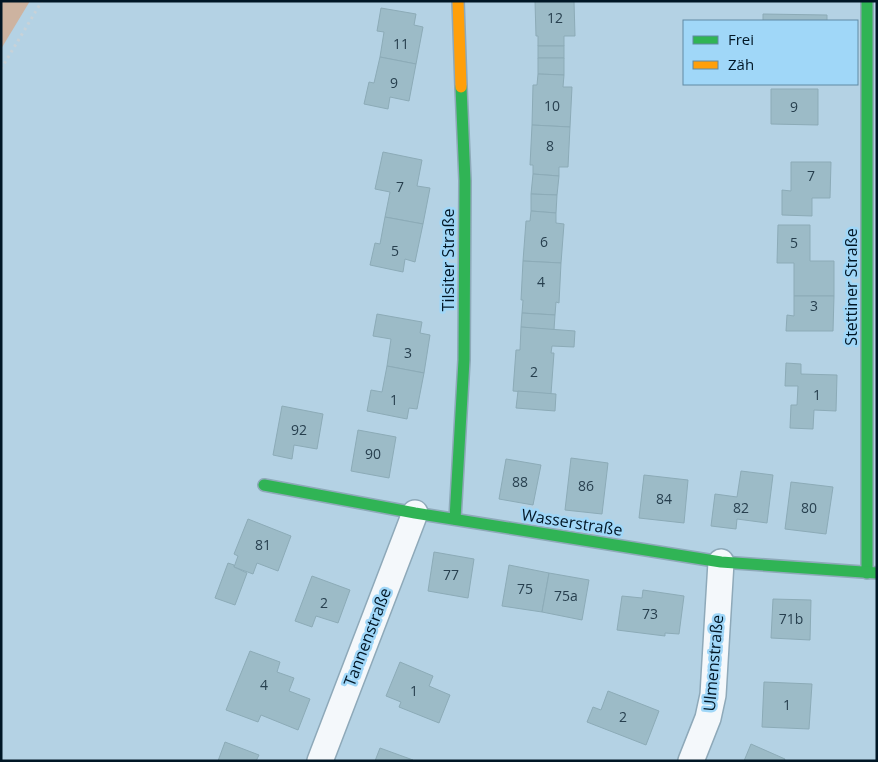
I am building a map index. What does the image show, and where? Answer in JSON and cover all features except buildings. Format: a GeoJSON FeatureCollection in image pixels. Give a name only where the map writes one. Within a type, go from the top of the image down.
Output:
{"type":"FeatureCollection","features":[{"type":"Feature","properties":{"kind":"street","name":"Tilsiter Straße"},"geometry":{"type":"LineString","coordinates":[[455,519],[464,350],[465,181],[458,1]]}},
{"type":"Feature","properties":{"kind":"street","name":"Stettiner Straße"},"geometry":{"type":"LineString","coordinates":[[868,1],[872,573]]}},
{"type":"Feature","properties":{"kind":"street","name":"Wasserstraße"},"geometry":{"type":"LineString","coordinates":[[264,484],[415,513],[721,562],[872,573]]}},
{"type":"Feature","properties":{"kind":"street","name":"Tannenstraße"},"geometry":{"type":"LineString","coordinates":[[320,761],[415,513]]}},
{"type":"Feature","properties":{"kind":"street","name":"Ulmenstraße"},"geometry":{"type":"LineString","coordinates":[[691,761],[708,718],[713,695],[721,562]]}},
{"type":"Feature","properties":{"kind":"path"},"geometry":{"type":"LineString","coordinates":[[1,69],[42,1]]}},
{"type":"Feature","properties":{"kind":"shaded area"},"geometry":{"type":"Polygon","coordinates":[[[1,1],[30,1],[1,49],[1,1]]]}},
{"type":"Feature","properties":{"kind":"traffic: fast"},"geometry":{"type":"LineString","coordinates":[[867,1],[867,573]]}},
{"type":"Feature","properties":{"kind":"traffic: fast"},"geometry":{"type":"LineString","coordinates":[[455,519],[464,360],[465,181],[461,87]]}},
{"type":"Feature","properties":{"kind":"traffic: fast"},"geometry":{"type":"LineString","coordinates":[[264,485],[415,513],[721,562],[877,573]]}},
{"type":"Feature","properties":{"kind":"traffic: slow"},"geometry":{"type":"LineString","coordinates":[[458,1],[461,87]]}}]}
